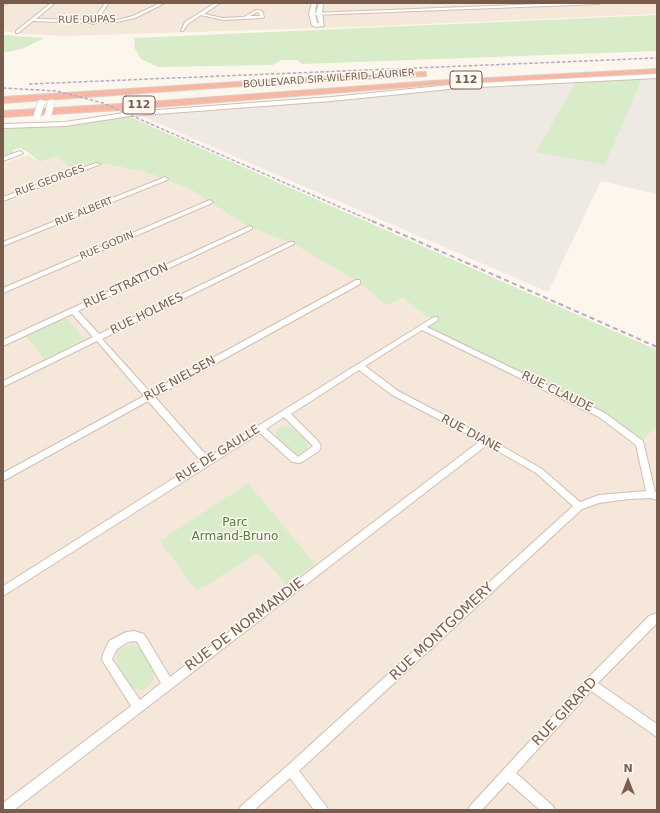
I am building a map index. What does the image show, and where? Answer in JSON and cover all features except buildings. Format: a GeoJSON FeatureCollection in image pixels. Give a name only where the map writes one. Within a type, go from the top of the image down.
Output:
{"type":"FeatureCollection","features":[{"type":"Feature","properties":{"kind":"highway","name":"BOULEVARD SIR-WILFRID-LAURIER"},"geometry":{"type":"LineString","coordinates":[[3,109],[499,74],[657,66]]}},
{"type":"Feature","properties":{"kind":"highway","name":"BOULEVARD SIR-WILFRID-LAURIER"},"geometry":{"type":"LineString","coordinates":[[3,114],[120,107],[432,82],[657,71]]}},
{"type":"Feature","properties":{"kind":"highway"},"geometry":{"type":"LineString","coordinates":[[3,100],[42,101],[311,79],[432,74]]}},
{"type":"Feature","properties":{"kind":"highway"},"geometry":{"type":"LineString","coordinates":[[447,74],[499,74]]}},
{"type":"Feature","properties":{"kind":"street"},"geometry":{"type":"LineString","coordinates":[[17,32],[53,3]]}},
{"type":"Feature","properties":{"kind":"street"},"geometry":{"type":"LineString","coordinates":[[93,22],[107,3]]}},
{"type":"Feature","properties":{"kind":"street"},"geometry":{"type":"LineString","coordinates":[[102,10],[114,3]]}},
{"type":"Feature","properties":{"kind":"street","name":"RUE DUPAS"},"geometry":{"type":"LineString","coordinates":[[32,20],[93,22],[117,21],[134,17],[163,3]]}},
{"type":"Feature","properties":{"kind":"street"},"geometry":{"type":"LineString","coordinates":[[182,30],[186,23],[218,3]]}},
{"type":"Feature","properties":{"kind":"street"},"geometry":{"type":"LineString","coordinates":[[314,3],[312,14],[315,25],[322,25],[320,14],[321,3]]}},
{"type":"Feature","properties":{"kind":"street"},"geometry":{"type":"LineString","coordinates":[[380,3],[383,11]]}},
{"type":"Feature","properties":{"kind":"street"},"geometry":{"type":"LineString","coordinates":[[437,3],[440,9]]}},
{"type":"Feature","properties":{"kind":"street"},"geometry":{"type":"LineString","coordinates":[[312,14],[440,9],[494,5],[599,3]]}},
{"type":"Feature","properties":{"kind":"street"},"geometry":{"type":"LineString","coordinates":[[200,14],[223,19],[245,18]]}},
{"type":"Feature","properties":{"kind":"street","name":"BOULEVARD SIR-WILFRID-LAURIER"},"geometry":{"type":"LineString","coordinates":[[36,120],[46,120],[65,124],[103,117],[339,98],[466,85],[657,76]]}},
{"type":"Feature","properties":{"kind":"street"},"geometry":{"type":"LineString","coordinates":[[46,120],[51,100]]}},
{"type":"Feature","properties":{"kind":"street"},"geometry":{"type":"LineString","coordinates":[[36,120],[42,101]]}},
{"type":"Feature","properties":{"kind":"street"},"geometry":{"type":"LineString","coordinates":[[3,123],[36,120]]}},
{"type":"Feature","properties":{"kind":"street"},"geometry":{"type":"LineString","coordinates":[[3,126],[36,120]]}},
{"type":"Feature","properties":{"kind":"street"},"geometry":{"type":"LineString","coordinates":[[3,159],[20,153]]}},
{"type":"Feature","properties":{"kind":"street","name":"RUE GEORGES"},"geometry":{"type":"LineString","coordinates":[[3,199],[98,164]]}},
{"type":"Feature","properties":{"kind":"street","name":"RUE ALBERT"},"geometry":{"type":"LineString","coordinates":[[3,244],[165,179]]}},
{"type":"Feature","properties":{"kind":"street","name":"RUE GODIN"},"geometry":{"type":"LineString","coordinates":[[3,291],[210,202]]}},
{"type":"Feature","properties":{"kind":"street","name":"RUE STRATTON"},"geometry":{"type":"LineString","coordinates":[[3,343],[250,228]]}},
{"type":"Feature","properties":{"kind":"street","name":"RUE HOLMES"},"geometry":{"type":"LineString","coordinates":[[3,384],[292,243]]}},
{"type":"Feature","properties":{"kind":"street","name":"RUE NIELSEN"},"geometry":{"type":"LineString","coordinates":[[3,477],[358,282]]}},
{"type":"Feature","properties":{"kind":"street"},"geometry":{"type":"LineString","coordinates":[[73,310],[206,461]]}},
{"type":"Feature","properties":{"kind":"street","name":"RUE DE GAULLE"},"geometry":{"type":"LineString","coordinates":[[3,591],[206,461],[360,367],[434,319]]}},
{"type":"Feature","properties":{"kind":"street","name":"RUE CLAUDE"},"geometry":{"type":"LineString","coordinates":[[421,327],[602,415],[640,443],[654,495]]}},
{"type":"Feature","properties":{"kind":"street","name":"RUE DIANE"},"geometry":{"type":"LineString","coordinates":[[360,367],[395,394],[487,441],[539,471],[579,506]]}},
{"type":"Feature","properties":{"kind":"street"},"geometry":{"type":"LineString","coordinates":[[260,428],[295,460],[299,460],[316,449],[317,446],[315,443],[285,413]]}},
{"type":"Feature","properties":{"kind":"street","name":"RUE DE NORMANDIE"},"geometry":{"type":"LineString","coordinates":[[3,810],[487,441]]}},
{"type":"Feature","properties":{"kind":"street","name":"RUE MONTGOMERY"},"geometry":{"type":"LineString","coordinates":[[245,810],[292,770],[579,506],[599,499],[654,495]]}},
{"type":"Feature","properties":{"kind":"street","name":"RUE GIRARD"},"geometry":{"type":"LineString","coordinates":[[474,810],[590,684],[653,619],[657,618]]}},
{"type":"Feature","properties":{"kind":"street"},"geometry":{"type":"LineString","coordinates":[[138,707],[107,660],[108,654],[114,645],[126,638],[134,636],[140,638],[168,684]]}},
{"type":"Feature","properties":{"kind":"street"},"geometry":{"type":"LineString","coordinates":[[590,684],[657,731]]}},
{"type":"Feature","properties":{"kind":"street"},"geometry":{"type":"LineString","coordinates":[[292,770],[322,810]]}},
{"type":"Feature","properties":{"kind":"street"},"geometry":{"type":"LineString","coordinates":[[508,774],[549,810]]}},
{"type":"Feature","properties":{"kind":"shaded area"},"geometry":{"type":"Polygon","coordinates":[[[3,3],[657,3],[657,14],[354,27],[66,36],[25,34],[3,31],[3,3]]]}},
{"type":"Feature","properties":{"kind":"shaded area"},"geometry":{"type":"Polygon","coordinates":[[[657,77],[657,194],[601,181],[548,292],[139,115],[444,88],[657,77]]]}},
{"type":"Feature","properties":{"kind":"shaded area"},"geometry":{"type":"Polygon","coordinates":[[[28,155],[40,162],[56,156],[73,170],[94,162],[145,172],[190,189],[250,228],[292,243],[358,282],[387,306],[401,298],[427,317],[434,319],[602,415],[640,443],[657,426],[657,810],[3,810],[3,159],[7,162],[28,155]]]}},
{"type":"Feature","properties":{"kind":"green space"},"geometry":{"type":"Polygon","coordinates":[[[657,15],[657,51],[302,64],[297,60],[281,60],[273,65],[158,67],[141,59],[135,49],[134,38],[657,15]]]}},
{"type":"Feature","properties":{"kind":"green space"},"geometry":{"type":"Polygon","coordinates":[[[3,35],[44,38],[22,49],[3,53],[3,35]]]}},
{"type":"Feature","properties":{"kind":"green space"},"geometry":{"type":"Polygon","coordinates":[[[642,78],[605,165],[536,152],[577,80],[642,78]]]}},
{"type":"Feature","properties":{"kind":"green space"},"geometry":{"type":"Polygon","coordinates":[[[128,116],[657,350],[657,426],[640,443],[602,415],[421,327],[433,319],[427,317],[402,298],[387,306],[358,282],[292,243],[250,228],[190,189],[145,172],[94,162],[73,170],[56,156],[40,162],[20,148],[13,150],[13,153],[3,156],[3,128],[63,125],[128,116]]]}},
{"type":"Feature","properties":{"kind":"green space"},"geometry":{"type":"Polygon","coordinates":[[[67,319],[85,339],[44,359],[26,336],[67,319]]]}},
{"type":"Feature","properties":{"kind":"green space"},"geometry":{"type":"Polygon","coordinates":[[[288,426],[306,441],[308,447],[306,451],[299,454],[292,453],[276,438],[277,430],[280,427],[288,426]]]}},
{"type":"Feature","properties":{"kind":"green space","name":"Parc Armand-Bruno"},"geometry":{"type":"Polygon","coordinates":[[[248,483],[315,564],[287,585],[258,553],[197,591],[160,541],[248,483]]]}},
{"type":"Feature","properties":{"kind":"green space"},"geometry":{"type":"Polygon","coordinates":[[[132,644],[139,647],[154,670],[154,680],[145,689],[140,690],[133,688],[116,664],[117,653],[122,648],[132,644]]]}},
{"type":"Feature","properties":{"kind":"railway"},"geometry":{"type":"LineString","coordinates":[[29,84],[657,58]]}},
{"type":"Feature","properties":{"kind":"railway"},"geometry":{"type":"LineString","coordinates":[[3,88],[56,91],[103,103],[374,222]]}},
{"type":"Feature","properties":{"kind":"railway"},"geometry":{"type":"LineString","coordinates":[[372,221],[657,347]]}}]}
